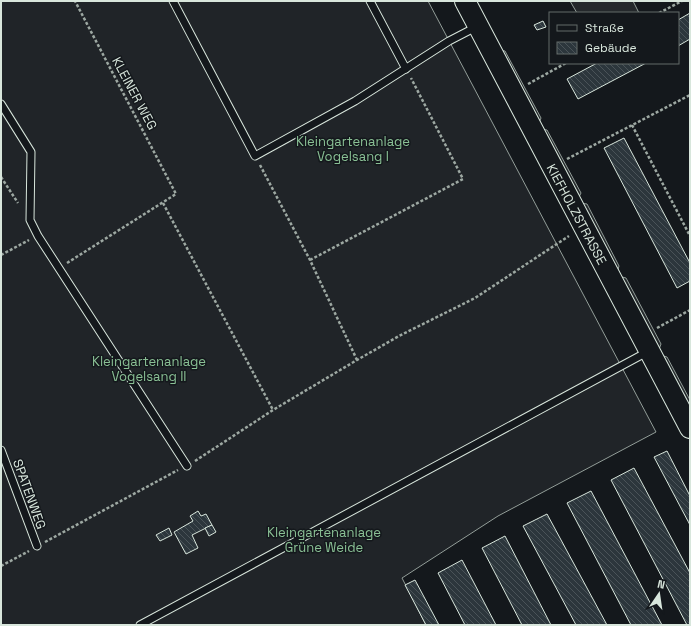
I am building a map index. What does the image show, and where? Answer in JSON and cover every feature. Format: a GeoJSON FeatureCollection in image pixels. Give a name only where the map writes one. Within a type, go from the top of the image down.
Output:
{"type":"FeatureCollection","features":[{"type":"Feature","properties":{"kind":"street","name":"KIEFHOLZSTRASSE"},"geometry":{"type":"LineString","coordinates":[[465,1],[690,428]]}},
{"type":"Feature","properties":{"kind":"lane"},"geometry":{"type":"LineString","coordinates":[[173,1],[255,156],[355,101],[449,41],[478,26]]}},
{"type":"Feature","properties":{"kind":"lane"},"geometry":{"type":"LineString","coordinates":[[370,1],[406,69]]}},
{"type":"Feature","properties":{"kind":"lane"},"geometry":{"type":"LineString","coordinates":[[1,104],[31,152],[30,220],[38,236],[60,267],[187,466]]}},
{"type":"Feature","properties":{"kind":"lane"},"geometry":{"type":"LineString","coordinates":[[140,625],[645,343]]}},
{"type":"Feature","properties":{"kind":"lane","name":"SPATENWEG"},"geometry":{"type":"LineString","coordinates":[[1,450],[37,546]]}},
{"type":"Feature","properties":{"kind":"path","name":"KLEINER WEG"},"geometry":{"type":"LineString","coordinates":[[75,1],[176,194],[163,203]]}},
{"type":"Feature","properties":{"kind":"path"},"geometry":{"type":"LineString","coordinates":[[662,12],[682,1]]}},
{"type":"Feature","properties":{"kind":"path"},"geometry":{"type":"LineString","coordinates":[[512,92],[564,64]]}},
{"type":"Feature","properties":{"kind":"path"},"geometry":{"type":"LineString","coordinates":[[310,260],[463,178],[406,69]]}},
{"type":"Feature","properties":{"kind":"path"},"geometry":{"type":"LineString","coordinates":[[552,166],[690,95]]}},
{"type":"Feature","properties":{"kind":"path"},"geometry":{"type":"LineString","coordinates":[[632,125],[690,236]]}},
{"type":"Feature","properties":{"kind":"path"},"geometry":{"type":"LineString","coordinates":[[255,156],[310,260],[357,360]]}},
{"type":"Feature","properties":{"kind":"path"},"geometry":{"type":"LineString","coordinates":[[1,177],[30,220]]}},
{"type":"Feature","properties":{"kind":"path"},"geometry":{"type":"LineString","coordinates":[[60,267],[163,203],[273,410]]}},
{"type":"Feature","properties":{"kind":"path"},"geometry":{"type":"LineString","coordinates":[[1,255],[38,236]]}},
{"type":"Feature","properties":{"kind":"path"},"geometry":{"type":"LineString","coordinates":[[1,566],[187,466],[273,410],[357,360],[399,336],[475,298],[570,236]]}},
{"type":"Feature","properties":{"kind":"path"},"geometry":{"type":"LineString","coordinates":[[645,343],[690,310]]}},
{"type":"Feature","properties":{"kind":"green space"},"geometry":{"type":"Polygon","coordinates":[[[1,1],[428,1],[656,432],[498,516],[402,578],[426,625],[1,625],[1,1]]]}},
{"type":"Feature","properties":{"kind":"shaded area"},"geometry":{"type":"Polygon","coordinates":[[[570,1],[633,1],[638,12],[576,12],[570,1]]]}},
{"type":"Feature","properties":{"kind":"shaded area"},"geometry":{"type":"Polygon","coordinates":[[[498,50],[505,51],[541,118],[538,125],[498,50]]]}},
{"type":"Feature","properties":{"kind":"shaded area"},"geometry":{"type":"Polygon","coordinates":[[[540,129],[547,130],[581,193],[578,199],[540,129]]]}},
{"type":"Feature","properties":{"kind":"shaded area"},"geometry":{"type":"Polygon","coordinates":[[[579,203],[587,204],[619,266],[617,273],[579,203]]]}},
{"type":"Feature","properties":{"kind":"shaded area"},"geometry":{"type":"Polygon","coordinates":[[[618,276],[626,278],[661,344],[658,352],[618,276]]]}},
{"type":"Feature","properties":{"kind":"shaded area"},"geometry":{"type":"Polygon","coordinates":[[[660,355],[667,357],[690,400],[690,412],[660,355]]]}},
{"type":"Feature","properties":{"kind":"building"},"geometry":{"type":"Polygon","coordinates":[[[690,13],[690,39],[679,45],[679,19],[690,13]]]}},
{"type":"Feature","properties":{"kind":"building"},"geometry":{"type":"Polygon","coordinates":[[[543,21],[546,27],[537,30],[534,25],[543,21]]]}},
{"type":"Feature","properties":{"kind":"building"},"geometry":{"type":"Polygon","coordinates":[[[595,64],[644,64],[578,99],[567,79],[595,64]]]}},
{"type":"Feature","properties":{"kind":"building"},"geometry":{"type":"Polygon","coordinates":[[[624,138],[690,263],[690,281],[677,288],[604,148],[624,138]]]}},
{"type":"Feature","properties":{"kind":"building"},"geometry":{"type":"Polygon","coordinates":[[[667,451],[690,496],[690,525],[654,457],[667,451]]]}},
{"type":"Feature","properties":{"kind":"building"},"geometry":{"type":"Polygon","coordinates":[[[634,468],[690,573],[690,625],[687,625],[611,480],[634,468]]]}},
{"type":"Feature","properties":{"kind":"building"},"geometry":{"type":"Polygon","coordinates":[[[591,491],[662,625],[631,625],[567,503],[591,491]]]}},
{"type":"Feature","properties":{"kind":"building"},"geometry":{"type":"Polygon","coordinates":[[[198,511],[201,516],[206,514],[212,525],[192,535],[198,548],[186,554],[174,532],[193,521],[190,516],[198,511]]]}},
{"type":"Feature","properties":{"kind":"building"},"geometry":{"type":"Polygon","coordinates":[[[547,514],[607,625],[576,625],[523,526],[547,514]]]}},
{"type":"Feature","properties":{"kind":"building"},"geometry":{"type":"Polygon","coordinates":[[[212,525],[216,532],[209,536],[205,528],[212,525]]]}},
{"type":"Feature","properties":{"kind":"building"},"geometry":{"type":"Polygon","coordinates":[[[169,528],[172,535],[160,541],[156,535],[169,528]]]}},
{"type":"Feature","properties":{"kind":"building"},"geometry":{"type":"Polygon","coordinates":[[[505,536],[551,625],[522,625],[482,548],[505,536]]]}},
{"type":"Feature","properties":{"kind":"building"},"geometry":{"type":"Polygon","coordinates":[[[462,560],[496,625],[465,625],[438,573],[462,560]]]}},
{"type":"Feature","properties":{"kind":"building"},"geometry":{"type":"Polygon","coordinates":[[[415,580],[439,625],[426,625],[405,585],[415,580]]]}},
{"type":"Feature","properties":{"kind":"park label","name":"Kleingartenanlage Vogelsang I"},"geometry":{"type":"Point","coordinates":[353,148]}},
{"type":"Feature","properties":{"kind":"park label","name":"Kleingartenanlage Vogelsang II"},"geometry":{"type":"Point","coordinates":[149,368]}},
{"type":"Feature","properties":{"kind":"park label","name":"Kleingartenanlage Grüne Weide"},"geometry":{"type":"Point","coordinates":[324,540]}}]}
